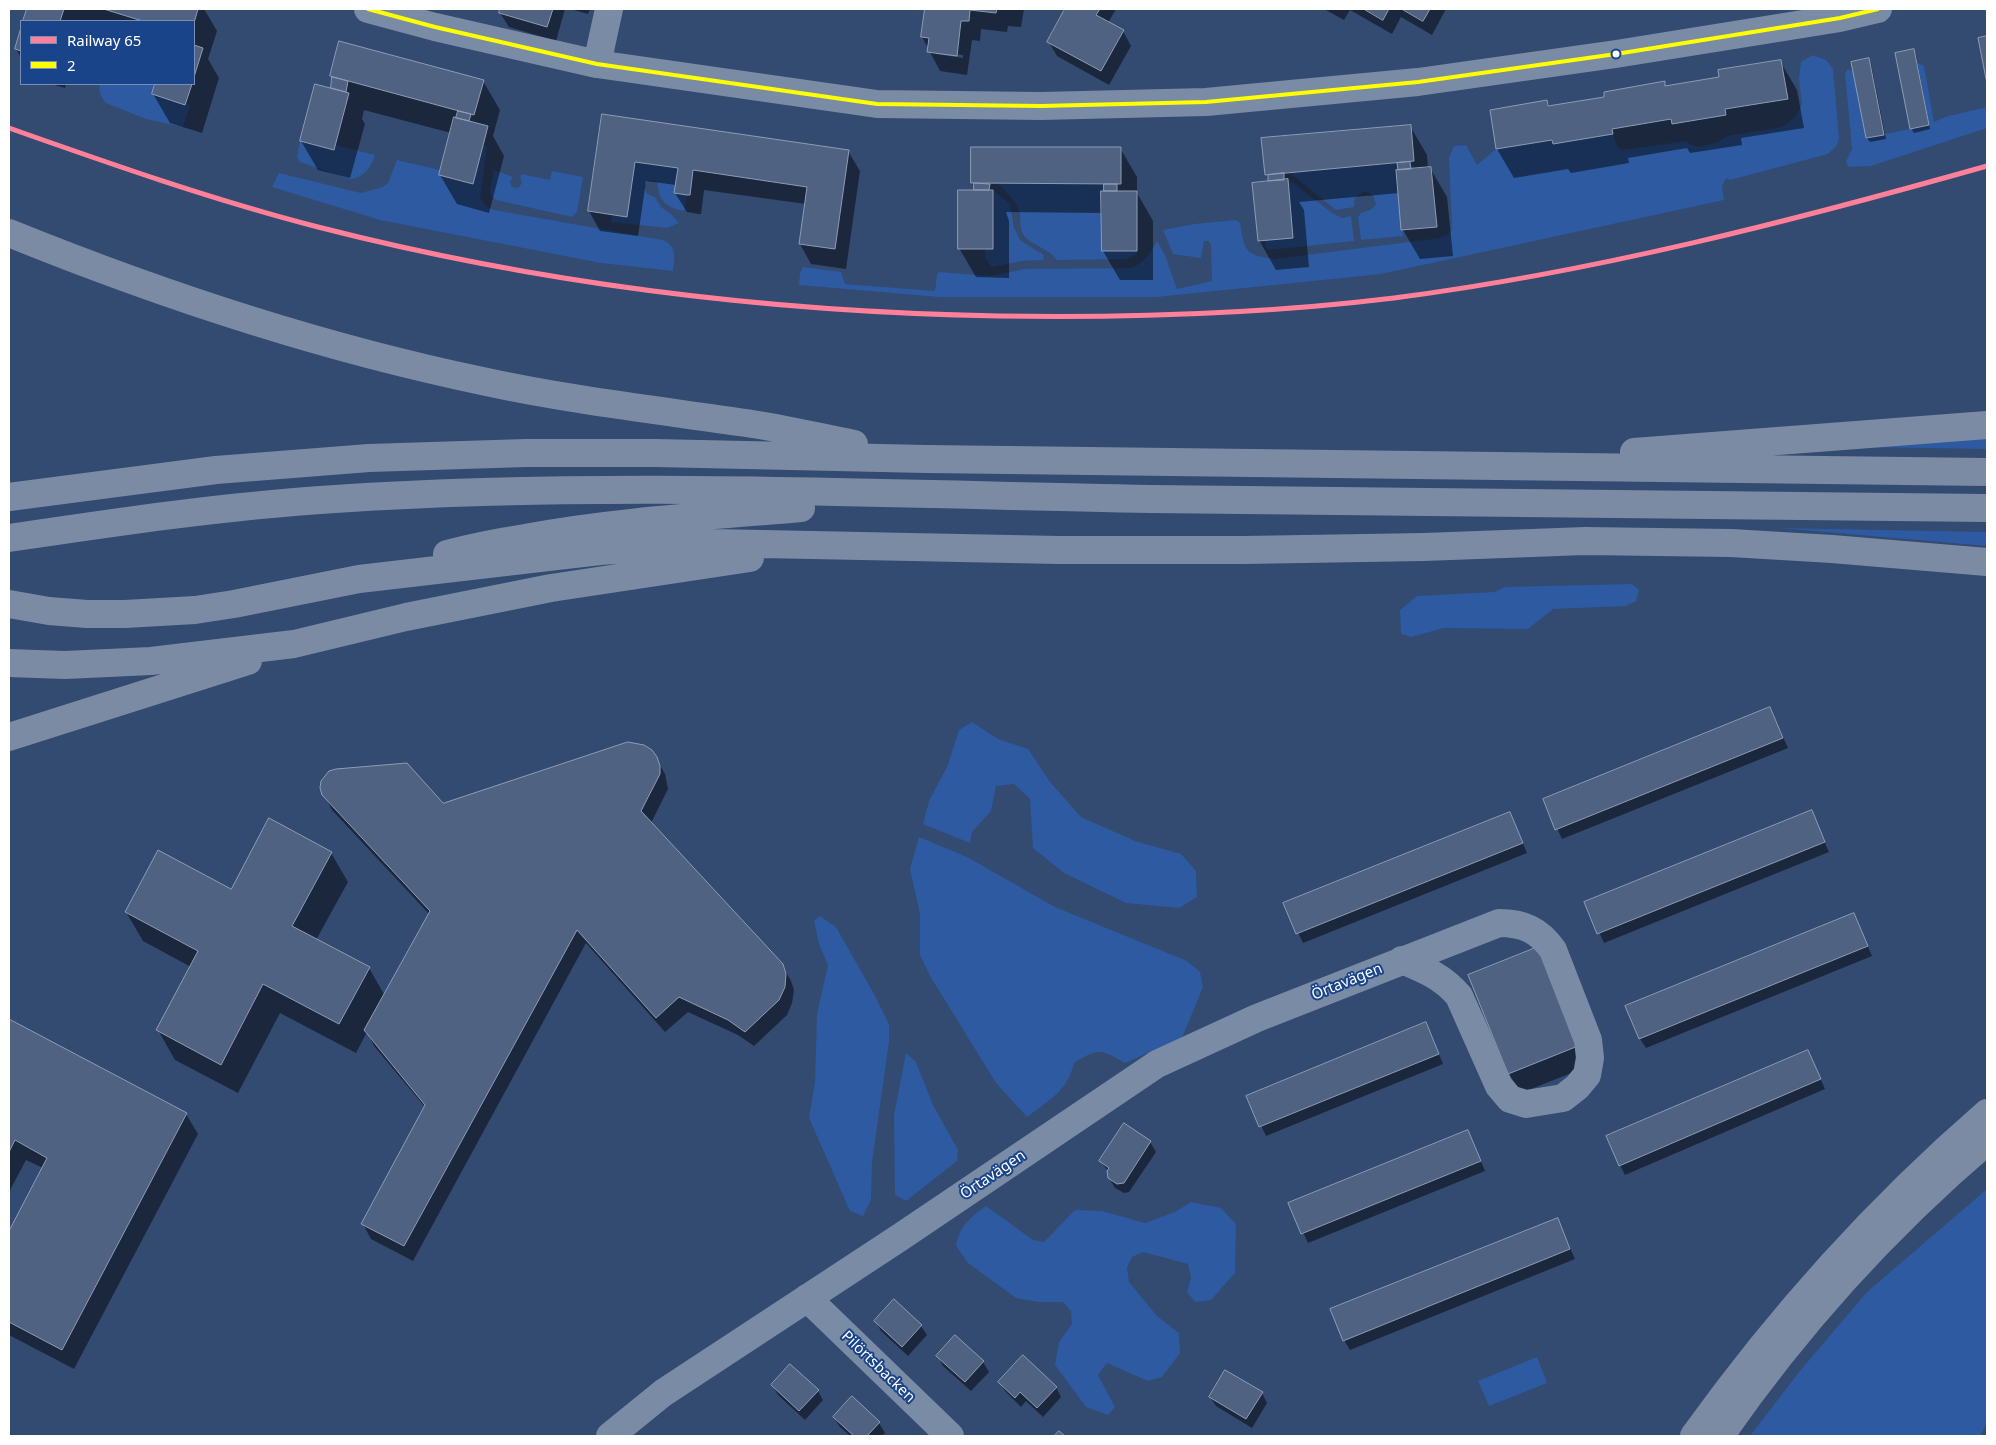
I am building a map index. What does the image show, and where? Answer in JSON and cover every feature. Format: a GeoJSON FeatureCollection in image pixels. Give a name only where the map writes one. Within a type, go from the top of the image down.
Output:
{"type":"FeatureCollection","features":[{"type":"Feature","properties":{"kind":"highway"},"geometry":{"type":"LineString","coordinates":[[9,233],[91,265],[208,306],[279,329],[411,365],[572,399],[748,424],[926,459]]}},
{"type":"Feature","properties":{"kind":"highway"},"geometry":{"type":"LineString","coordinates":[[1456,465],[1987,425]]}},
{"type":"Feature","properties":{"kind":"highway"},"geometry":{"type":"LineString","coordinates":[[9,497],[216,470],[369,458],[526,453],[655,453],[926,459],[1987,472]]}},
{"type":"Feature","properties":{"kind":"highway"},"geometry":{"type":"LineString","coordinates":[[9,538],[208,510],[330,499],[414,494],[591,489],[1274,501],[1987,508]]}},
{"type":"Feature","properties":{"kind":"highway"},"geometry":{"type":"LineString","coordinates":[[360,579],[456,552],[591,527],[692,516],[952,495]]}},
{"type":"Feature","properties":{"kind":"highway"},"geometry":{"type":"LineString","coordinates":[[9,604],[50,611],[125,614],[195,610],[360,579],[658,546],[713,543],[1059,550],[1243,550],[1586,541],[1731,543],[1987,562]]}},
{"type":"Feature","properties":{"kind":"highway"},"geometry":{"type":"LineString","coordinates":[[9,663],[75,665],[151,661],[294,644],[406,617],[551,588],[654,571],[832,546]]}},
{"type":"Feature","properties":{"kind":"highway"},"geometry":{"type":"LineString","coordinates":[[9,737],[226,670],[294,644]]}},
{"type":"Feature","properties":{"kind":"highway"},"geometry":{"type":"LineString","coordinates":[[1694,1436],[1754,1356],[1816,1281],[1908,1185],[1987,1113]]}},
{"type":"Feature","properties":{"kind":"highway"},"geometry":{"type":"LineString","coordinates":[[1720,1436],[1767,1373],[1840,1286],[1901,1222],[1987,1141]]}},
{"type":"Feature","properties":{"kind":"street"},"geometry":{"type":"LineString","coordinates":[[368,9],[435,27],[597,64],[877,104],[1051,106],[1206,102],[1418,82],[1607,55],[1840,13],[1878,9]]}},
{"type":"Feature","properties":{"kind":"street"},"geometry":{"type":"LineString","coordinates":[[597,64],[609,9]]}},
{"type":"Feature","properties":{"kind":"street","name":"Örtavägen"},"geometry":{"type":"LineString","coordinates":[[610,1436],[663,1394],[1157,1064],[1257,1018],[1402,960],[1499,923],[1516,923],[1532,930],[1546,940],[1553,950],[1588,1040],[1590,1058],[1587,1075],[1564,1098],[1526,1104],[1510,1099],[1498,1086],[1459,996],[1449,984],[1432,973],[1402,960]]}},
{"type":"Feature","properties":{"kind":"street","name":"Pilörtsbacken"},"geometry":{"type":"LineString","coordinates":[[807,1298],[950,1436]]}},
{"type":"Feature","properties":{"kind":"shaded area"},"geometry":{"type":"Polygon","coordinates":[[[1813,55],[1826,60],[1833,69],[1839,139],[1837,145],[1828,154],[1730,180],[1726,178],[1722,186],[1724,200],[1381,274],[1157,297],[940,297],[799,285],[800,273],[803,267],[841,272],[845,284],[935,291],[939,272],[991,276],[1025,269],[1131,268],[1147,257],[1157,241],[1165,255],[1177,289],[1212,281],[1211,244],[1208,241],[1204,241],[1201,258],[1173,254],[1163,230],[1194,224],[1236,220],[1240,223],[1243,240],[1248,250],[1257,256],[1275,259],[1440,238],[1449,234],[1452,229],[1449,158],[1454,146],[1466,145],[1477,165],[1496,149],[1552,140],[1553,144],[1613,134],[1617,146],[1622,150],[1687,141],[1691,145],[1700,147],[1718,142],[1727,136],[1782,127],[1796,116],[1802,104],[1799,79],[1801,62],[1813,55]]]}},
{"type":"Feature","properties":{"kind":"shaded area"},"geometry":{"type":"Polygon","coordinates":[[[1916,62],[1924,66],[1934,122],[1945,117],[1987,107],[1987,128],[1871,166],[1848,167],[1846,161],[1852,149],[1845,73],[1848,69],[1853,72],[1866,138],[1929,125],[1916,62]]]}},
{"type":"Feature","properties":{"kind":"shaded area"},"geometry":{"type":"Polygon","coordinates":[[[100,85],[150,85],[154,86],[152,94],[190,105],[183,127],[146,119],[106,103],[99,89],[100,85]]]}},
{"type":"Feature","properties":{"kind":"shaded area"},"geometry":{"type":"Polygon","coordinates":[[[300,141],[334,150],[335,145],[375,155],[367,171],[350,179],[300,162],[297,157],[300,141]]]}},
{"type":"Feature","properties":{"kind":"shaded area"},"geometry":{"type":"Polygon","coordinates":[[[483,144],[487,148],[480,198],[487,207],[494,210],[663,240],[671,246],[674,252],[673,271],[601,263],[380,220],[272,187],[279,173],[361,193],[383,187],[388,183],[397,160],[440,170],[439,175],[473,184],[483,144]]]}},
{"type":"Feature","properties":{"kind":"shaded area"},"geometry":{"type":"Polygon","coordinates":[[[635,162],[678,168],[674,193],[687,195],[684,211],[672,208],[663,201],[660,197],[656,181],[648,180],[644,187],[647,194],[655,197],[661,207],[679,223],[667,228],[611,222],[612,215],[627,217],[635,162]]]}},
{"type":"Feature","properties":{"kind":"shaded area"},"geometry":{"type":"Polygon","coordinates":[[[1397,163],[1398,170],[1396,171],[1403,236],[1361,240],[1358,217],[1376,204],[1373,195],[1364,191],[1355,198],[1354,207],[1336,210],[1290,173],[1397,163]]]}},
{"type":"Feature","properties":{"kind":"shaded area"},"geometry":{"type":"Polygon","coordinates":[[[494,170],[513,177],[510,182],[512,187],[518,188],[522,183],[520,178],[522,174],[550,180],[552,171],[583,177],[577,212],[572,217],[496,200],[491,196],[490,190],[494,170]]]}},
{"type":"Feature","properties":{"kind":"shaded area"},"geometry":{"type":"Polygon","coordinates":[[[1288,179],[1332,213],[1342,218],[1351,216],[1354,241],[1269,250],[1266,248],[1265,240],[1288,179]]]}},
{"type":"Feature","properties":{"kind":"shaded area"},"geometry":{"type":"Polygon","coordinates":[[[997,183],[1104,184],[1104,191],[1101,191],[1102,251],[1137,251],[1137,254],[1126,259],[1057,260],[1050,253],[1025,237],[1022,231],[1018,207],[997,183]]]}},
{"type":"Feature","properties":{"kind":"shaded area"},"geometry":{"type":"Polygon","coordinates":[[[993,190],[1010,204],[1014,228],[1021,241],[1044,255],[1043,260],[1021,261],[992,267],[985,258],[985,249],[993,248],[993,190]]]}},
{"type":"Feature","properties":{"kind":"shaded area"},"geometry":{"type":"Polygon","coordinates":[[[1987,439],[1987,449],[1792,446],[1987,439]]]}},
{"type":"Feature","properties":{"kind":"shaded area"},"geometry":{"type":"Polygon","coordinates":[[[1779,528],[1987,532],[1987,546],[1779,528]]]}},
{"type":"Feature","properties":{"kind":"shaded area"},"geometry":{"type":"Polygon","coordinates":[[[1632,584],[1639,590],[1636,601],[1626,606],[1553,609],[1528,629],[1444,628],[1411,637],[1401,634],[1400,610],[1417,596],[1494,592],[1505,587],[1632,584]]]}},
{"type":"Feature","properties":{"kind":"shaded area"},"geometry":{"type":"Polygon","coordinates":[[[972,722],[998,739],[1028,749],[1050,782],[1081,817],[1135,841],[1181,854],[1196,871],[1197,897],[1179,908],[1126,903],[1064,873],[1033,848],[1030,799],[1014,784],[996,786],[991,811],[972,832],[970,843],[923,824],[929,801],[948,765],[959,730],[972,722]]]}},
{"type":"Feature","properties":{"kind":"shaded area"},"geometry":{"type":"Polygon","coordinates":[[[919,837],[967,857],[1055,907],[1187,961],[1200,972],[1203,987],[1182,1038],[1125,1063],[1100,1052],[1089,1055],[1074,1063],[1067,1081],[1056,1095],[1027,1117],[996,1083],[930,976],[920,955],[920,914],[910,869],[919,837]]]}},
{"type":"Feature","properties":{"kind":"shaded area"},"geometry":{"type":"Polygon","coordinates":[[[820,916],[836,927],[889,1024],[889,1042],[872,1162],[871,1200],[863,1216],[850,1211],[809,1118],[815,1082],[817,1014],[828,965],[819,944],[814,921],[820,916]]]}},
{"type":"Feature","properties":{"kind":"shaded area"},"geometry":{"type":"Polygon","coordinates":[[[906,1053],[916,1062],[933,1105],[958,1150],[957,1161],[906,1201],[895,1195],[894,1115],[906,1053]]]}},
{"type":"Feature","properties":{"kind":"shaded area"},"geometry":{"type":"Polygon","coordinates":[[[1987,1189],[1987,1421],[1981,1436],[1750,1436],[1799,1372],[1867,1292],[1987,1189]]]}},
{"type":"Feature","properties":{"kind":"shaded area"},"geometry":{"type":"Polygon","coordinates":[[[1191,1202],[1221,1208],[1236,1224],[1235,1273],[1211,1300],[1195,1302],[1187,1292],[1191,1278],[1188,1264],[1143,1252],[1132,1257],[1127,1268],[1129,1282],[1157,1316],[1179,1333],[1180,1353],[1162,1377],[1148,1381],[1107,1363],[1098,1375],[1115,1407],[1108,1415],[1086,1407],[1055,1365],[1059,1342],[1072,1324],[1071,1311],[1063,1302],[1038,1302],[1016,1298],[968,1263],[956,1246],[960,1233],[966,1223],[986,1206],[1033,1240],[1044,1242],[1075,1210],[1102,1211],[1145,1223],[1175,1212],[1191,1202]]]}},
{"type":"Feature","properties":{"kind":"shaded area"},"geometry":{"type":"Polygon","coordinates":[[[1537,1357],[1547,1383],[1489,1406],[1478,1381],[1537,1357]]]}},
{"type":"Feature","properties":{"kind":"building"},"geometry":{"type":"Polygon","coordinates":[[[27,9],[64,9],[60,20],[23,20],[27,9]]]}},
{"type":"Feature","properties":{"kind":"building"},"geometry":{"type":"Polygon","coordinates":[[[104,9],[198,9],[195,20],[140,20],[104,9]]]}},
{"type":"Feature","properties":{"kind":"building"},"geometry":{"type":"Polygon","coordinates":[[[500,9],[553,9],[547,27],[499,13],[500,9]]]}},
{"type":"Feature","properties":{"kind":"building"},"geometry":{"type":"Polygon","coordinates":[[[925,9],[997,9],[996,13],[970,10],[969,21],[961,21],[957,56],[927,52],[929,38],[921,37],[925,9]]]}},
{"type":"Feature","properties":{"kind":"building"},"geometry":{"type":"Polygon","coordinates":[[[1065,9],[1100,9],[1096,15],[1124,30],[1101,71],[1047,42],[1065,9]]]}},
{"type":"Feature","properties":{"kind":"building"},"geometry":{"type":"Polygon","coordinates":[[[1364,9],[1389,9],[1383,20],[1364,9]]]}},
{"type":"Feature","properties":{"kind":"building"},"geometry":{"type":"Polygon","coordinates":[[[1402,9],[1430,9],[1423,21],[1402,9]]]}},
{"type":"Feature","properties":{"kind":"building"},"geometry":{"type":"Polygon","coordinates":[[[20,32],[20,51],[15,49],[20,32]]]}},
{"type":"Feature","properties":{"kind":"building"},"geometry":{"type":"Polygon","coordinates":[[[1987,36],[1987,84],[1978,38],[1987,36]]]}},
{"type":"Feature","properties":{"kind":"building"},"geometry":{"type":"Polygon","coordinates":[[[339,41],[484,80],[474,115],[330,76],[339,41]]]}},
{"type":"Feature","properties":{"kind":"building"},"geometry":{"type":"Polygon","coordinates":[[[195,45],[203,48],[195,74],[195,45]]]}},
{"type":"Feature","properties":{"kind":"building"},"geometry":{"type":"Polygon","coordinates":[[[1914,49],[1929,125],[1910,129],[1895,53],[1914,49]]]}},
{"type":"Feature","properties":{"kind":"building"},"geometry":{"type":"Polygon","coordinates":[[[1869,58],[1884,135],[1866,138],[1851,62],[1869,58]]]}},
{"type":"Feature","properties":{"kind":"building"},"geometry":{"type":"Polygon","coordinates":[[[1781,60],[1788,99],[1725,109],[1726,115],[1672,124],[1671,119],[1612,129],[1613,134],[1553,144],[1552,140],[1496,149],[1490,110],[1547,100],[1548,106],[1604,97],[1604,92],[1665,81],[1665,86],[1719,77],[1718,70],[1781,60]]]}},
{"type":"Feature","properties":{"kind":"building"},"geometry":{"type":"Polygon","coordinates":[[[332,77],[348,81],[346,92],[331,88],[332,77]]]}},
{"type":"Feature","properties":{"kind":"building"},"geometry":{"type":"Polygon","coordinates":[[[315,84],[349,93],[334,150],[300,141],[315,84]]]}},
{"type":"Feature","properties":{"kind":"building"},"geometry":{"type":"Polygon","coordinates":[[[155,85],[192,85],[185,105],[152,94],[155,85]]]}},
{"type":"Feature","properties":{"kind":"building"},"geometry":{"type":"Polygon","coordinates":[[[458,111],[471,114],[469,121],[456,118],[458,111]]]}},
{"type":"Feature","properties":{"kind":"building"},"geometry":{"type":"Polygon","coordinates":[[[602,114],[849,150],[835,249],[799,244],[807,187],[693,170],[690,195],[687,195],[674,193],[678,168],[635,162],[627,217],[588,211],[602,114]]]}},
{"type":"Feature","properties":{"kind":"building"},"geometry":{"type":"Polygon","coordinates":[[[454,117],[488,126],[473,184],[439,175],[454,117]]]}},
{"type":"Feature","properties":{"kind":"building"},"geometry":{"type":"Polygon","coordinates":[[[1411,125],[1414,161],[1265,175],[1261,138],[1411,125]]]}},
{"type":"Feature","properties":{"kind":"building"},"geometry":{"type":"Polygon","coordinates":[[[971,147],[1121,147],[1121,184],[971,183],[971,147]]]}},
{"type":"Feature","properties":{"kind":"building"},"geometry":{"type":"Polygon","coordinates":[[[1410,162],[1411,169],[1398,170],[1397,163],[1410,162]]]}},
{"type":"Feature","properties":{"kind":"building"},"geometry":{"type":"Polygon","coordinates":[[[1431,167],[1437,227],[1401,230],[1396,170],[1431,167]]]}},
{"type":"Feature","properties":{"kind":"building"},"geometry":{"type":"Polygon","coordinates":[[[1284,173],[1284,180],[1268,181],[1268,175],[1284,173]]]}},
{"type":"Feature","properties":{"kind":"building"},"geometry":{"type":"Polygon","coordinates":[[[1288,179],[1293,238],[1258,241],[1252,183],[1288,179]]]}},
{"type":"Feature","properties":{"kind":"building"},"geometry":{"type":"Polygon","coordinates":[[[974,183],[990,184],[989,190],[974,190],[974,183]]]}},
{"type":"Feature","properties":{"kind":"building"},"geometry":{"type":"Polygon","coordinates":[[[1104,184],[1117,184],[1117,191],[1104,191],[1104,184]]]}},
{"type":"Feature","properties":{"kind":"building"},"geometry":{"type":"Polygon","coordinates":[[[958,190],[993,190],[993,249],[958,249],[958,190]]]}},
{"type":"Feature","properties":{"kind":"building"},"geometry":{"type":"Polygon","coordinates":[[[1101,191],[1137,191],[1137,251],[1102,251],[1101,191]]]}},
{"type":"Feature","properties":{"kind":"building"},"geometry":{"type":"Polygon","coordinates":[[[1770,707],[1783,738],[1555,830],[1543,799],[1770,707]]]}},
{"type":"Feature","properties":{"kind":"building"},"geometry":{"type":"Polygon","coordinates":[[[628,742],[644,745],[652,750],[660,766],[660,774],[641,811],[783,964],[786,974],[785,987],[779,1000],[745,1032],[728,1020],[679,997],[656,1018],[577,930],[404,1246],[361,1224],[425,1105],[364,1030],[430,911],[322,795],[321,781],[329,771],[336,769],[407,763],[443,803],[628,742]]]}},
{"type":"Feature","properties":{"kind":"building"},"geometry":{"type":"Polygon","coordinates":[[[1812,810],[1825,842],[1597,934],[1584,902],[1812,810]]]}},
{"type":"Feature","properties":{"kind":"building"},"geometry":{"type":"Polygon","coordinates":[[[1510,812],[1523,843],[1296,934],[1283,903],[1510,812]]]}},
{"type":"Feature","properties":{"kind":"building"},"geometry":{"type":"Polygon","coordinates":[[[269,818],[332,852],[292,926],[370,967],[339,1024],[263,984],[221,1065],[156,1030],[198,951],[125,912],[158,850],[231,889],[269,818]]]}},
{"type":"Feature","properties":{"kind":"building"},"geometry":{"type":"Polygon","coordinates":[[[1854,913],[1868,946],[1639,1039],[1625,1006],[1854,913]]]}},
{"type":"Feature","properties":{"kind":"building"},"geometry":{"type":"Polygon","coordinates":[[[1538,947],[1578,1046],[1508,1074],[1468,975],[1538,947]]]}},
{"type":"Feature","properties":{"kind":"building"},"geometry":{"type":"Polygon","coordinates":[[[9,1019],[187,1113],[62,1350],[9,1322],[9,1231],[47,1158],[15,1140],[9,1152],[9,1019]]]}},
{"type":"Feature","properties":{"kind":"building"},"geometry":{"type":"Polygon","coordinates":[[[1426,1022],[1439,1054],[1259,1127],[1246,1096],[1426,1022]]]}},
{"type":"Feature","properties":{"kind":"building"},"geometry":{"type":"Polygon","coordinates":[[[1808,1050],[1821,1079],[1619,1166],[1606,1136],[1808,1050]]]}},
{"type":"Feature","properties":{"kind":"building"},"geometry":{"type":"Polygon","coordinates":[[[1124,1123],[1151,1141],[1124,1183],[1117,1184],[1108,1178],[1107,1171],[1109,1168],[1099,1161],[1124,1123]]]}},
{"type":"Feature","properties":{"kind":"building"},"geometry":{"type":"Polygon","coordinates":[[[1468,1130],[1481,1161],[1301,1234],[1288,1203],[1468,1130]]]}},
{"type":"Feature","properties":{"kind":"building"},"geometry":{"type":"Polygon","coordinates":[[[1558,1218],[1570,1249],[1343,1341],[1330,1309],[1558,1218]]]}},
{"type":"Feature","properties":{"kind":"building"},"geometry":{"type":"Polygon","coordinates":[[[894,1299],[922,1325],[902,1347],[874,1321],[894,1299]]]}},
{"type":"Feature","properties":{"kind":"building"},"geometry":{"type":"Polygon","coordinates":[[[955,1335],[984,1361],[965,1382],[936,1356],[955,1335]]]}},
{"type":"Feature","properties":{"kind":"building"},"geometry":{"type":"Polygon","coordinates":[[[1023,1355],[1057,1387],[1037,1408],[1020,1392],[1015,1398],[998,1382],[1023,1355]]]}},
{"type":"Feature","properties":{"kind":"building"},"geometry":{"type":"Polygon","coordinates":[[[790,1364],[819,1390],[799,1411],[771,1385],[790,1364]]]}},
{"type":"Feature","properties":{"kind":"building"},"geometry":{"type":"Polygon","coordinates":[[[1225,1370],[1263,1392],[1246,1419],[1209,1397],[1225,1370]]]}},
{"type":"Feature","properties":{"kind":"building"},"geometry":{"type":"Polygon","coordinates":[[[852,1396],[880,1422],[867,1436],[854,1436],[833,1417],[852,1396]]]}},
{"type":"Feature","properties":{"kind":"building"},"geometry":{"type":"Polygon","coordinates":[[[1059,1431],[1065,1436],[1054,1436],[1059,1431]]]}},
{"type":"Feature","properties":{"kind":"rail line","name":"65"},"geometry":{"type":"LineString","coordinates":[[9,128],[162,181],[240,205],[318,227],[486,264],[571,279],[741,301],[827,308],[999,316],[1197,314],[1296,308],[1394,298],[1469,287],[1544,274],[1693,243],[1987,166]]}},
{"type":"Feature","properties":{"kind":"transit line","name":"2"},"geometry":{"type":"LineString","coordinates":[[368,9],[435,27],[597,64],[877,104],[1041,106],[1206,102],[1418,82],[1616,54],[1840,18],[1878,9]]}}]}
